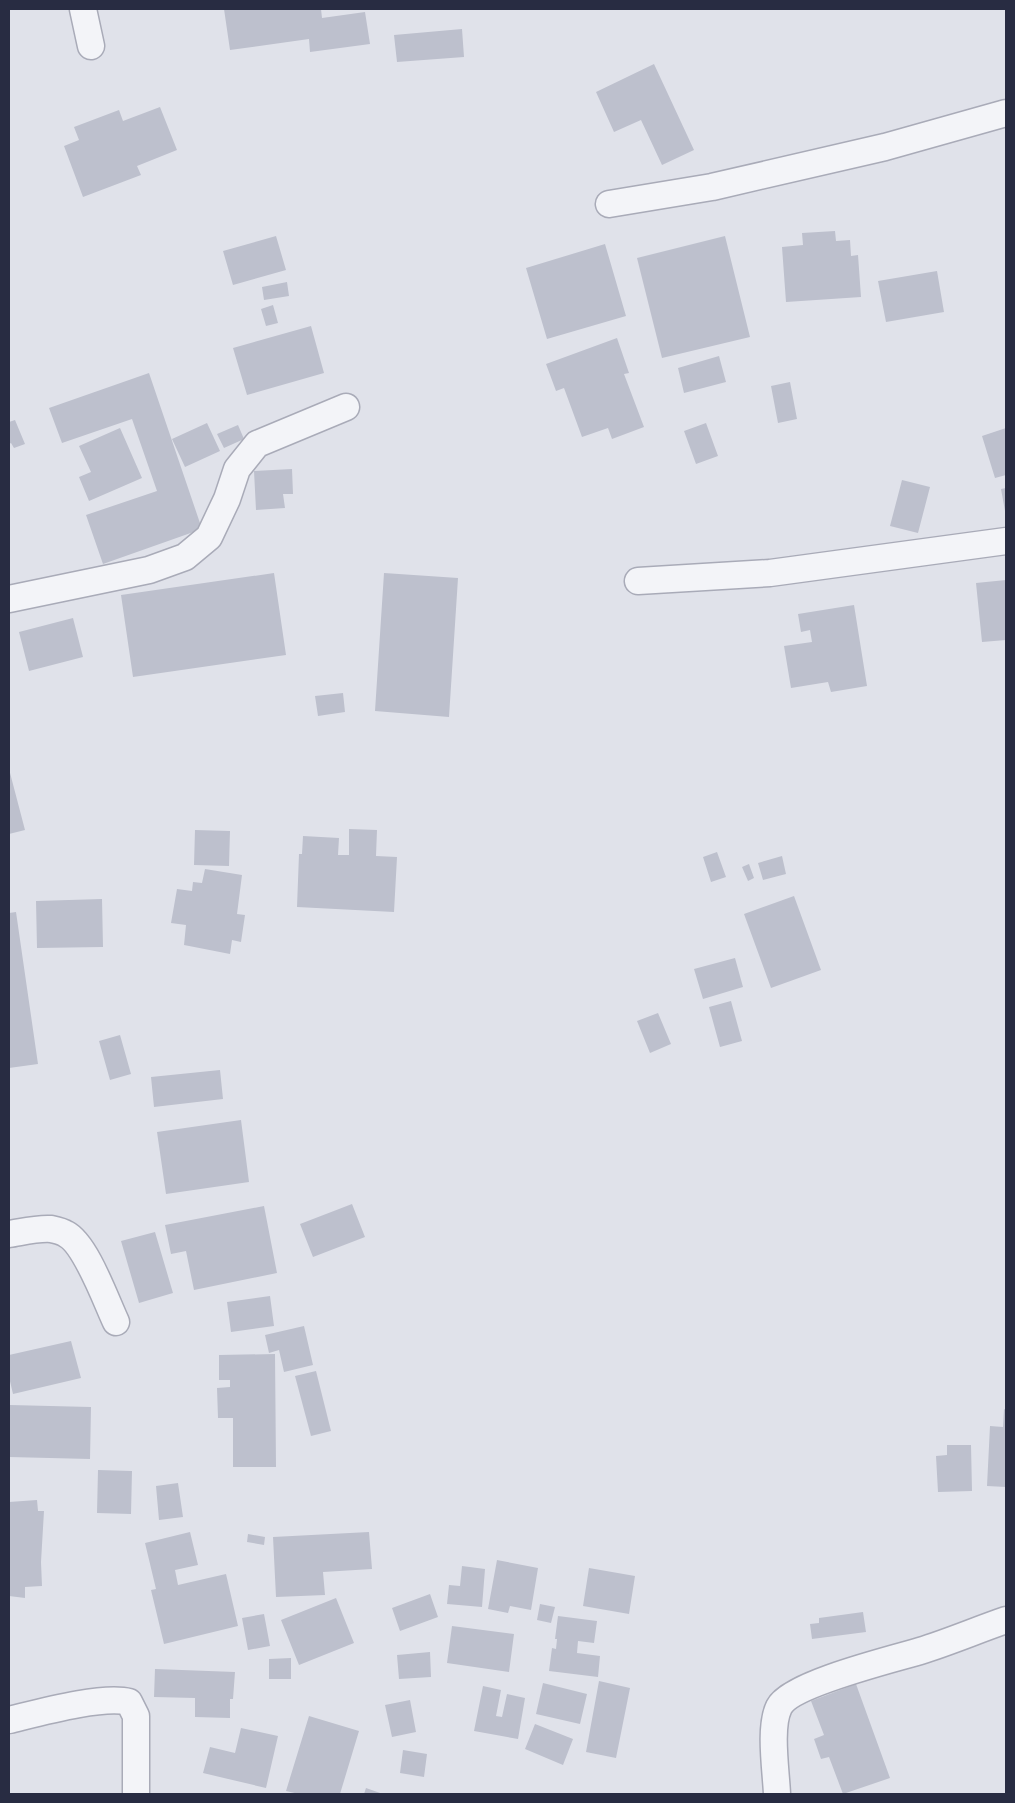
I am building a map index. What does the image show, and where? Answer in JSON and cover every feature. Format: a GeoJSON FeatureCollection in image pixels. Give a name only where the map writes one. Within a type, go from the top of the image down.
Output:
{"type":"FeatureCollection","features":[{"type":"Feature","properties":{"kind":"street"},"geometry":{"type":"LineString","coordinates":[[83,9],[91,46]]}},
{"type":"Feature","properties":{"kind":"street"},"geometry":{"type":"LineString","coordinates":[[609,204],[712,187],[885,147],[1006,113]]}},
{"type":"Feature","properties":{"kind":"street"},"geometry":{"type":"LineString","coordinates":[[9,599],[149,570],[185,557],[209,537],[227,499],[237,468],[257,444],[346,407]]}},
{"type":"Feature","properties":{"kind":"street"},"geometry":{"type":"LineString","coordinates":[[638,581],[770,573],[1006,540]]}},
{"type":"Feature","properties":{"kind":"street"},"geometry":{"type":"LineString","coordinates":[[9,1234],[52,1229],[67,1234],[79,1247],[89,1264],[116,1322]]}},
{"type":"Feature","properties":{"kind":"street"},"geometry":{"type":"LineString","coordinates":[[776,1794],[775,1726],[779,1706],[794,1693],[855,1669],[921,1651],[1006,1620]]}},
{"type":"Feature","properties":{"kind":"street"},"geometry":{"type":"LineString","coordinates":[[9,1720],[112,1699],[129,1702],[136,1716],[136,1794]]}},
{"type":"Feature","properties":{"kind":"building"},"geometry":{"type":"Polygon","coordinates":[[[224,9],[321,9],[322,18],[365,12],[370,44],[310,52],[309,39],[230,50],[224,9]]]}},
{"type":"Feature","properties":{"kind":"building"},"geometry":{"type":"Polygon","coordinates":[[[462,29],[464,57],[397,62],[394,35],[462,29]]]}},
{"type":"Feature","properties":{"kind":"building"},"geometry":{"type":"Polygon","coordinates":[[[654,64],[694,150],[662,165],[641,120],[614,132],[596,92],[654,64]]]}},
{"type":"Feature","properties":{"kind":"building"},"geometry":{"type":"Polygon","coordinates":[[[160,107],[177,150],[137,166],[141,175],[83,197],[64,146],[79,140],[74,127],[119,110],[123,121],[160,107]]]}},
{"type":"Feature","properties":{"kind":"building"},"geometry":{"type":"Polygon","coordinates":[[[835,231],[836,241],[850,240],[851,256],[858,255],[861,297],[786,302],[782,247],[803,245],[802,233],[835,231]]]}},
{"type":"Feature","properties":{"kind":"building"},"geometry":{"type":"Polygon","coordinates":[[[276,236],[286,270],[233,285],[223,251],[276,236]]]}},
{"type":"Feature","properties":{"kind":"building"},"geometry":{"type":"Polygon","coordinates":[[[725,236],[750,337],[662,358],[637,258],[725,236]]]}},
{"type":"Feature","properties":{"kind":"building"},"geometry":{"type":"Polygon","coordinates":[[[605,244],[626,316],[547,339],[526,268],[605,244]]]}},
{"type":"Feature","properties":{"kind":"building"},"geometry":{"type":"Polygon","coordinates":[[[937,271],[944,312],[886,322],[878,281],[937,271]]]}},
{"type":"Feature","properties":{"kind":"building"},"geometry":{"type":"Polygon","coordinates":[[[287,282],[289,296],[264,300],[262,287],[287,282]]]}},
{"type":"Feature","properties":{"kind":"building"},"geometry":{"type":"Polygon","coordinates":[[[273,305],[278,323],[266,326],[261,309],[273,305]]]}},
{"type":"Feature","properties":{"kind":"building"},"geometry":{"type":"Polygon","coordinates":[[[311,326],[324,373],[247,395],[233,348],[311,326]]]}},
{"type":"Feature","properties":{"kind":"building"},"geometry":{"type":"Polygon","coordinates":[[[617,338],[629,373],[624,374],[644,427],[612,439],[608,428],[582,437],[564,388],[556,391],[546,364],[617,338]]]}},
{"type":"Feature","properties":{"kind":"building"},"geometry":{"type":"Polygon","coordinates":[[[719,356],[726,382],[684,393],[678,368],[719,356]]]}},
{"type":"Feature","properties":{"kind":"building"},"geometry":{"type":"Polygon","coordinates":[[[149,373],[202,529],[103,564],[86,515],[157,491],[132,419],[62,443],[49,408],[149,373]]]}},
{"type":"Feature","properties":{"kind":"building"},"geometry":{"type":"Polygon","coordinates":[[[790,382],[797,419],[778,423],[771,386],[790,382]]]}},
{"type":"Feature","properties":{"kind":"building"},"geometry":{"type":"Polygon","coordinates":[[[15,420],[25,444],[14,448],[11,443],[9,444],[9,422],[15,420]]]}},
{"type":"Feature","properties":{"kind":"building"},"geometry":{"type":"Polygon","coordinates":[[[207,423],[220,451],[185,467],[172,439],[207,423]]]}},
{"type":"Feature","properties":{"kind":"building"},"geometry":{"type":"Polygon","coordinates":[[[706,423],[718,456],[696,464],[684,431],[706,423]]]}},
{"type":"Feature","properties":{"kind":"building"},"geometry":{"type":"Polygon","coordinates":[[[238,425],[244,439],[224,448],[217,434],[238,425]]]}},
{"type":"Feature","properties":{"kind":"building"},"geometry":{"type":"Polygon","coordinates":[[[120,428],[142,478],[89,501],[79,477],[91,472],[79,446],[120,428]]]}},
{"type":"Feature","properties":{"kind":"building"},"geometry":{"type":"Polygon","coordinates":[[[1006,428],[1006,475],[995,478],[982,436],[1006,428]]]}},
{"type":"Feature","properties":{"kind":"building"},"geometry":{"type":"Polygon","coordinates":[[[292,469],[293,494],[283,494],[285,508],[256,510],[254,471],[292,469]]]}},
{"type":"Feature","properties":{"kind":"building"},"geometry":{"type":"Polygon","coordinates":[[[902,480],[930,487],[918,533],[890,526],[902,480]]]}},
{"type":"Feature","properties":{"kind":"building"},"geometry":{"type":"Polygon","coordinates":[[[1006,488],[1006,511],[1005,511],[1001,489],[1006,488]]]}},
{"type":"Feature","properties":{"kind":"building"},"geometry":{"type":"Polygon","coordinates":[[[274,573],[286,655],[133,677],[121,595],[274,573]]]}},
{"type":"Feature","properties":{"kind":"building"},"geometry":{"type":"Polygon","coordinates":[[[384,573],[458,578],[449,717],[375,711],[384,573]]]}},
{"type":"Feature","properties":{"kind":"building"},"geometry":{"type":"Polygon","coordinates":[[[1006,580],[1006,640],[982,642],[976,583],[1006,580]]]}},
{"type":"Feature","properties":{"kind":"building"},"geometry":{"type":"Polygon","coordinates":[[[854,605],[867,686],[831,692],[828,682],[791,688],[784,646],[812,642],[810,630],[801,632],[798,614],[854,605]]]}},
{"type":"Feature","properties":{"kind":"building"},"geometry":{"type":"Polygon","coordinates":[[[73,618],[83,657],[29,671],[19,632],[73,618]]]}},
{"type":"Feature","properties":{"kind":"building"},"geometry":{"type":"Polygon","coordinates":[[[343,693],[345,712],[318,716],[315,696],[343,693]]]}},
{"type":"Feature","properties":{"kind":"building"},"geometry":{"type":"Polygon","coordinates":[[[9,769],[25,830],[9,834],[9,769]]]}},
{"type":"Feature","properties":{"kind":"building"},"geometry":{"type":"Polygon","coordinates":[[[349,829],[377,830],[376,856],[397,857],[394,912],[297,907],[299,854],[302,854],[303,836],[339,838],[338,855],[349,855],[349,829]]]}},
{"type":"Feature","properties":{"kind":"building"},"geometry":{"type":"Polygon","coordinates":[[[195,830],[230,831],[229,866],[194,865],[195,830]]]}},
{"type":"Feature","properties":{"kind":"building"},"geometry":{"type":"Polygon","coordinates":[[[717,852],[726,877],[711,882],[703,857],[717,852]]]}},
{"type":"Feature","properties":{"kind":"building"},"geometry":{"type":"Polygon","coordinates":[[[782,856],[786,874],[763,880],[758,863],[782,856]]]}},
{"type":"Feature","properties":{"kind":"building"},"geometry":{"type":"Polygon","coordinates":[[[749,864],[754,878],[748,881],[742,867],[749,864]]]}},
{"type":"Feature","properties":{"kind":"building"},"geometry":{"type":"Polygon","coordinates":[[[205,869],[242,875],[237,914],[245,915],[241,942],[232,940],[230,954],[184,945],[186,925],[171,923],[177,889],[192,891],[193,882],[202,883],[205,869]]]}},
{"type":"Feature","properties":{"kind":"building"},"geometry":{"type":"Polygon","coordinates":[[[794,896],[821,970],[771,988],[744,914],[794,896]]]}},
{"type":"Feature","properties":{"kind":"building"},"geometry":{"type":"Polygon","coordinates":[[[102,899],[103,947],[37,948],[36,901],[102,899]]]}},
{"type":"Feature","properties":{"kind":"building"},"geometry":{"type":"Polygon","coordinates":[[[16,912],[38,1064],[9,1068],[9,913],[16,912]]]}},
{"type":"Feature","properties":{"kind":"building"},"geometry":{"type":"Polygon","coordinates":[[[735,958],[743,987],[703,999],[694,969],[735,958]]]}},
{"type":"Feature","properties":{"kind":"building"},"geometry":{"type":"Polygon","coordinates":[[[731,1001],[742,1041],[720,1047],[709,1007],[731,1001]]]}},
{"type":"Feature","properties":{"kind":"building"},"geometry":{"type":"Polygon","coordinates":[[[658,1013],[671,1044],[650,1053],[637,1021],[658,1013]]]}},
{"type":"Feature","properties":{"kind":"building"},"geometry":{"type":"Polygon","coordinates":[[[120,1035],[131,1074],[110,1080],[99,1041],[120,1035]]]}},
{"type":"Feature","properties":{"kind":"building"},"geometry":{"type":"Polygon","coordinates":[[[220,1070],[223,1099],[154,1107],[151,1077],[220,1070]]]}},
{"type":"Feature","properties":{"kind":"building"},"geometry":{"type":"Polygon","coordinates":[[[241,1120],[249,1182],[166,1194],[157,1132],[241,1120]]]}},
{"type":"Feature","properties":{"kind":"building"},"geometry":{"type":"Polygon","coordinates":[[[352,1204],[365,1237],[313,1257],[300,1224],[352,1204]]]}},
{"type":"Feature","properties":{"kind":"building"},"geometry":{"type":"Polygon","coordinates":[[[264,1206],[277,1273],[194,1290],[186,1251],[171,1254],[165,1225],[264,1206]]]}},
{"type":"Feature","properties":{"kind":"building"},"geometry":{"type":"Polygon","coordinates":[[[155,1232],[173,1293],[139,1303],[121,1241],[155,1232]]]}},
{"type":"Feature","properties":{"kind":"building"},"geometry":{"type":"Polygon","coordinates":[[[270,1296],[274,1326],[231,1332],[227,1302],[270,1296]]]}},
{"type":"Feature","properties":{"kind":"building"},"geometry":{"type":"Polygon","coordinates":[[[304,1326],[313,1365],[284,1372],[279,1350],[269,1353],[265,1335],[304,1326]]]}},
{"type":"Feature","properties":{"kind":"building"},"geometry":{"type":"Polygon","coordinates":[[[71,1341],[81,1378],[13,1394],[9,1377],[9,1355],[71,1341]]]}},
{"type":"Feature","properties":{"kind":"building"},"geometry":{"type":"Polygon","coordinates":[[[275,1354],[276,1467],[233,1467],[233,1418],[218,1418],[217,1388],[230,1387],[230,1380],[219,1380],[219,1355],[275,1354]]]}},
{"type":"Feature","properties":{"kind":"building"},"geometry":{"type":"Polygon","coordinates":[[[316,1371],[331,1431],[311,1436],[295,1376],[316,1371]]]}},
{"type":"Feature","properties":{"kind":"building"},"geometry":{"type":"Polygon","coordinates":[[[10,1405],[91,1407],[90,1459],[9,1457],[10,1405]]]}},
{"type":"Feature","properties":{"kind":"building"},"geometry":{"type":"Polygon","coordinates":[[[1004,1409],[1006,1410],[1006,1487],[987,1486],[990,1426],[1003,1427],[1004,1409]]]}},
{"type":"Feature","properties":{"kind":"building"},"geometry":{"type":"Polygon","coordinates":[[[947,1445],[971,1445],[972,1491],[938,1492],[936,1456],[947,1455],[947,1445]]]}},
{"type":"Feature","properties":{"kind":"building"},"geometry":{"type":"Polygon","coordinates":[[[98,1470],[132,1471],[131,1514],[97,1513],[98,1470]]]}},
{"type":"Feature","properties":{"kind":"building"},"geometry":{"type":"Polygon","coordinates":[[[178,1483],[183,1517],[159,1520],[156,1486],[178,1483]]]}},
{"type":"Feature","properties":{"kind":"building"},"geometry":{"type":"Polygon","coordinates":[[[37,1500],[38,1511],[44,1511],[41,1562],[42,1586],[25,1587],[25,1598],[9,1596],[9,1502],[37,1500]]]}},
{"type":"Feature","properties":{"kind":"building"},"geometry":{"type":"Polygon","coordinates":[[[190,1532],[198,1565],[175,1570],[178,1585],[226,1574],[238,1626],[164,1644],[151,1590],[156,1589],[145,1543],[190,1532]]]}},
{"type":"Feature","properties":{"kind":"building"},"geometry":{"type":"Polygon","coordinates":[[[369,1532],[372,1569],[323,1572],[325,1595],[276,1597],[273,1537],[369,1532]]]}},
{"type":"Feature","properties":{"kind":"building"},"geometry":{"type":"Polygon","coordinates":[[[248,1534],[265,1537],[264,1545],[247,1542],[248,1534]]]}},
{"type":"Feature","properties":{"kind":"building"},"geometry":{"type":"Polygon","coordinates":[[[497,1560],[538,1568],[531,1610],[510,1606],[508,1613],[488,1609],[497,1560]]]}},
{"type":"Feature","properties":{"kind":"building"},"geometry":{"type":"Polygon","coordinates":[[[462,1566],[485,1569],[482,1607],[447,1604],[449,1585],[460,1586],[462,1566]]]}},
{"type":"Feature","properties":{"kind":"building"},"geometry":{"type":"Polygon","coordinates":[[[589,1568],[635,1576],[629,1614],[583,1606],[589,1568]]]}},
{"type":"Feature","properties":{"kind":"building"},"geometry":{"type":"Polygon","coordinates":[[[430,1594],[438,1617],[400,1631],[392,1608],[430,1594]]]}},
{"type":"Feature","properties":{"kind":"building"},"geometry":{"type":"Polygon","coordinates":[[[336,1598],[354,1643],[299,1665],[281,1620],[336,1598]]]}},
{"type":"Feature","properties":{"kind":"building"},"geometry":{"type":"Polygon","coordinates":[[[540,1604],[555,1607],[551,1623],[537,1620],[540,1604]]]}},
{"type":"Feature","properties":{"kind":"building"},"geometry":{"type":"Polygon","coordinates":[[[863,1612],[866,1632],[812,1639],[810,1624],[819,1623],[819,1618],[863,1612]]]}},
{"type":"Feature","properties":{"kind":"building"},"geometry":{"type":"Polygon","coordinates":[[[264,1614],[270,1646],[248,1650],[242,1618],[264,1614]]]}},
{"type":"Feature","properties":{"kind":"building"},"geometry":{"type":"Polygon","coordinates":[[[558,1616],[597,1621],[594,1643],[578,1641],[577,1653],[600,1656],[598,1677],[549,1671],[552,1648],[556,1649],[557,1639],[555,1639],[558,1616]]]}},
{"type":"Feature","properties":{"kind":"building"},"geometry":{"type":"Polygon","coordinates":[[[452,1626],[514,1634],[509,1672],[447,1663],[452,1626]]]}},
{"type":"Feature","properties":{"kind":"building"},"geometry":{"type":"Polygon","coordinates":[[[430,1652],[431,1677],[399,1679],[397,1655],[430,1652]]]}},
{"type":"Feature","properties":{"kind":"building"},"geometry":{"type":"Polygon","coordinates":[[[291,1658],[291,1679],[269,1679],[269,1659],[291,1658]]]}},
{"type":"Feature","properties":{"kind":"building"},"geometry":{"type":"Polygon","coordinates":[[[155,1669],[235,1672],[233,1699],[230,1699],[230,1718],[195,1717],[195,1698],[154,1697],[155,1669]]]}},
{"type":"Feature","properties":{"kind":"building"},"geometry":{"type":"Polygon","coordinates":[[[599,1681],[630,1688],[616,1758],[586,1752],[599,1681]]]}},
{"type":"Feature","properties":{"kind":"building"},"geometry":{"type":"Polygon","coordinates":[[[543,1683],[587,1694],[580,1724],[536,1714],[543,1683]]]}},
{"type":"Feature","properties":{"kind":"building"},"geometry":{"type":"Polygon","coordinates":[[[856,1684],[890,1778],[843,1794],[829,1757],[821,1759],[814,1739],[824,1735],[811,1701],[856,1684]]]}},
{"type":"Feature","properties":{"kind":"building"},"geometry":{"type":"Polygon","coordinates":[[[483,1686],[501,1690],[496,1716],[502,1717],[507,1694],[525,1698],[518,1739],[474,1731],[483,1686]]]}},
{"type":"Feature","properties":{"kind":"building"},"geometry":{"type":"Polygon","coordinates":[[[410,1700],[416,1732],[392,1737],[385,1705],[410,1700]]]}},
{"type":"Feature","properties":{"kind":"building"},"geometry":{"type":"Polygon","coordinates":[[[309,1716],[359,1731],[340,1794],[299,1794],[286,1791],[309,1716]]]}},
{"type":"Feature","properties":{"kind":"building"},"geometry":{"type":"Polygon","coordinates":[[[535,1724],[573,1739],[563,1765],[525,1749],[535,1724]]]}},
{"type":"Feature","properties":{"kind":"building"},"geometry":{"type":"Polygon","coordinates":[[[241,1728],[278,1736],[266,1788],[203,1773],[210,1747],[235,1753],[241,1728]]]}},
{"type":"Feature","properties":{"kind":"building"},"geometry":{"type":"Polygon","coordinates":[[[403,1750],[427,1754],[424,1777],[400,1773],[403,1750]]]}},
{"type":"Feature","properties":{"kind":"building"},"geometry":{"type":"Polygon","coordinates":[[[366,1788],[383,1794],[364,1794],[366,1788]]]}}]}
